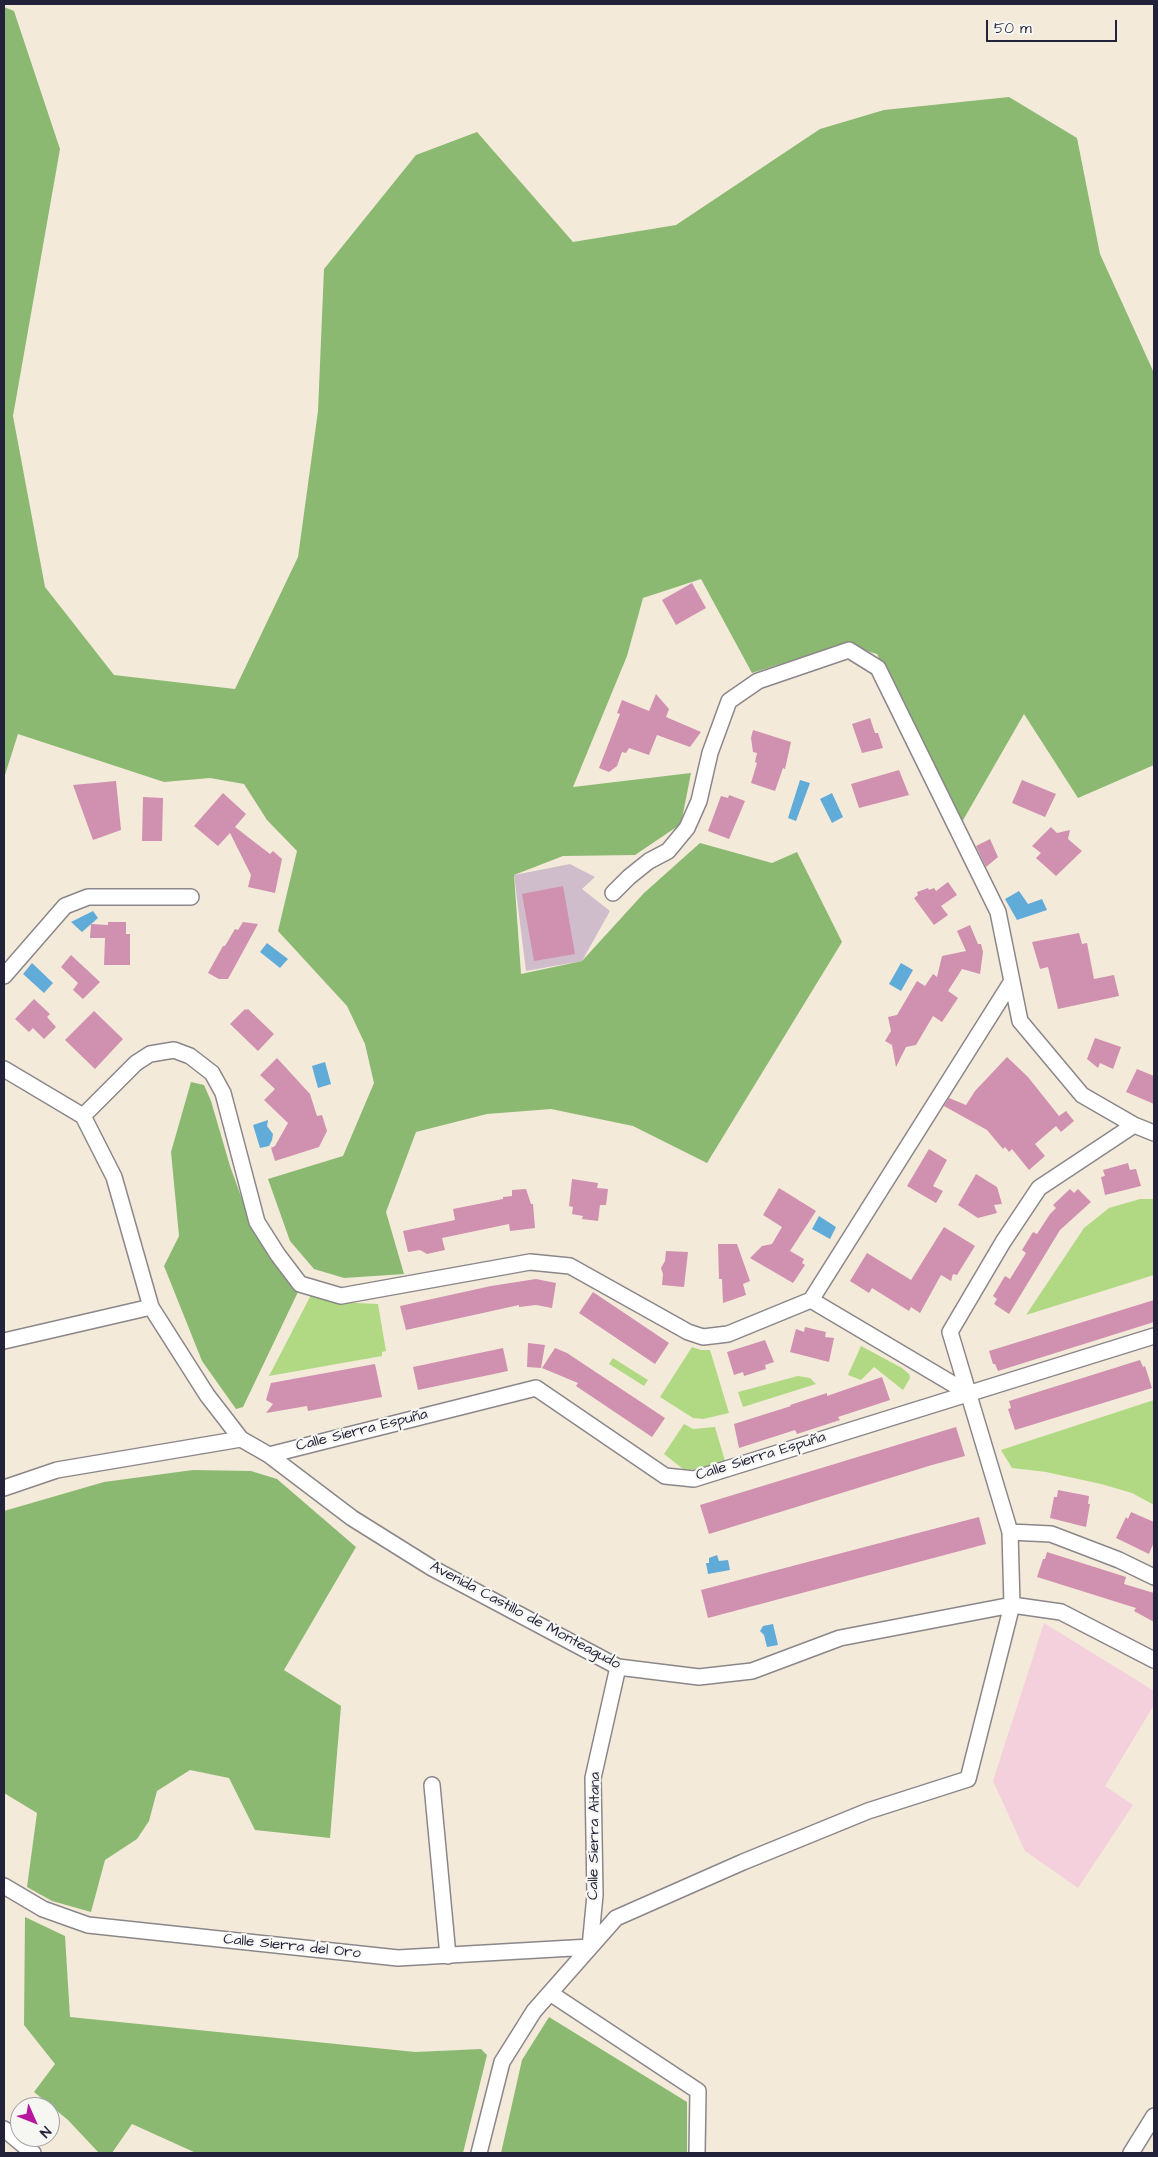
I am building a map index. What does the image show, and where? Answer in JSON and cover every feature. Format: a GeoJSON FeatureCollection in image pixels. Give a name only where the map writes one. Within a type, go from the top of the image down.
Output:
{"type":"FeatureCollection","features":[{"type":"Feature","properties":{"kind":"street"},"geometry":{"type":"LineString","coordinates":[[613,894],[629,877],[649,861],[668,851],[688,828],[699,801],[710,753],[729,701],[758,681],[849,650],[878,668],[998,912],[1020,1022],[1082,1095],[1134,1125],[1154,1133]]}},
{"type":"Feature","properties":{"kind":"street"},"geometry":{"type":"LineString","coordinates":[[4,976],[65,906],[88,897],[191,897]]}},
{"type":"Feature","properties":{"kind":"street"},"geometry":{"type":"LineString","coordinates":[[83,1116],[136,1063],[150,1054],[174,1050],[190,1056],[212,1074],[223,1093],[257,1222],[278,1255],[300,1284],[341,1296],[530,1262],[570,1266],[688,1332],[703,1338],[728,1334],[811,1300],[1012,982]]}},
{"type":"Feature","properties":{"kind":"street"},"geometry":{"type":"LineString","coordinates":[[4,1069],[83,1116],[114,1177],[151,1307],[207,1395],[241,1438],[57,1470],[4,1488]]}},
{"type":"Feature","properties":{"kind":"street"},"geometry":{"type":"LineString","coordinates":[[480,2153],[502,2062],[534,2011],[616,1918],[743,1862],[868,1811],[968,1778],[1012,1605],[1010,1532],[950,1332],[1038,1188],[1134,1125]]}},
{"type":"Feature","properties":{"kind":"street"},"geometry":{"type":"LineString","coordinates":[[811,1300],[968,1393]]}},
{"type":"Feature","properties":{"kind":"street"},"geometry":{"type":"LineString","coordinates":[[4,1341],[151,1307]]}},
{"type":"Feature","properties":{"kind":"street","name":"Calle Sierra Espuña"},"geometry":{"type":"LineString","coordinates":[[269,1455],[536,1388],[665,1476],[694,1479],[1154,1336]]}},
{"type":"Feature","properties":{"kind":"street","name":"Avenida Castillo de Monteagudo"},"geometry":{"type":"LineString","coordinates":[[241,1438],[269,1455],[352,1518],[432,1568],[618,1667],[698,1677],[752,1671],[840,1638],[1012,1605],[1061,1612],[1154,1660]]}},
{"type":"Feature","properties":{"kind":"street"},"geometry":{"type":"LineString","coordinates":[[1010,1532],[1051,1534],[1119,1560],[1154,1577]]}},
{"type":"Feature","properties":{"kind":"street","name":"Calle Sierra Aitana"},"geometry":{"type":"LineString","coordinates":[[590,1947],[595,1895],[593,1778],[618,1667]]}},
{"type":"Feature","properties":{"kind":"street"},"geometry":{"type":"LineString","coordinates":[[432,1786],[448,1956]]}},
{"type":"Feature","properties":{"kind":"street","name":"Calle Sierra del Oro"},"geometry":{"type":"LineString","coordinates":[[4,1886],[43,1909],[88,1925],[398,1958],[590,1947]]}},
{"type":"Feature","properties":{"kind":"street"},"geometry":{"type":"LineString","coordinates":[[550,1993],[698,2091],[697,2153]]}},
{"type":"Feature","properties":{"kind":"street"},"geometry":{"type":"LineString","coordinates":[[1131,2153],[1154,2116]]}},
{"type":"Feature","properties":{"kind":"street"},"geometry":{"type":"LineString","coordinates":[[4,2129],[33,2153]]}},
{"type":"Feature","properties":{"kind":"shaded area"},"geometry":{"type":"Polygon","coordinates":[[[570,864],[595,877],[582,889],[610,911],[582,961],[526,971],[514,875],[570,864]]]}},
{"type":"Feature","properties":{"kind":"shaded area"},"geometry":{"type":"Polygon","coordinates":[[[1044,1623],[1154,1691],[1154,1705],[1105,1786],[1133,1805],[1078,1888],[1025,1851],[993,1781],[1044,1623]]]}},
{"type":"Feature","properties":{"kind":"green space"},"geometry":{"type":"Polygon","coordinates":[[[4,7],[14,11],[60,149],[13,416],[45,587],[114,675],[235,689],[298,557],[318,411],[324,269],[416,155],[477,132],[573,242],[676,225],[820,129],[884,110],[1009,97],[1077,138],[1100,254],[1154,373],[1154,765],[1078,798],[1024,714],[962,822],[877,654],[844,644],[752,673],[701,579],[643,598],[627,656],[573,787],[691,773],[681,824],[635,855],[563,856],[514,875],[521,974],[582,961],[644,893],[700,843],[772,863],[797,852],[842,942],[707,1163],[633,1126],[551,1109],[487,1114],[416,1132],[386,1212],[404,1274],[344,1278],[314,1269],[290,1241],[268,1179],[343,1156],[374,1083],[365,1044],[347,1006],[278,931],[297,851],[267,820],[244,784],[210,778],[164,782],[18,734],[4,778],[4,7]]]}},
{"type":"Feature","properties":{"kind":"green space"},"geometry":{"type":"Polygon","coordinates":[[[191,1082],[204,1085],[211,1101],[230,1166],[255,1235],[298,1292],[243,1407],[236,1409],[202,1361],[164,1266],[179,1236],[171,1152],[191,1082]]]}},
{"type":"Feature","properties":{"kind":"green space"},"geometry":{"type":"Polygon","coordinates":[[[1140,1199],[1154,1199],[1154,1275],[1026,1315],[1084,1228],[1109,1208],[1140,1199]]]}},
{"type":"Feature","properties":{"kind":"green space"},"geometry":{"type":"Polygon","coordinates":[[[312,1293],[335,1302],[378,1304],[386,1351],[382,1352],[382,1356],[269,1376],[312,1293]]]}},
{"type":"Feature","properties":{"kind":"green space"},"geometry":{"type":"Polygon","coordinates":[[[861,1346],[902,1368],[909,1374],[910,1378],[903,1390],[874,1367],[861,1380],[848,1375],[861,1346]]]}},
{"type":"Feature","properties":{"kind":"green space"},"geometry":{"type":"Polygon","coordinates":[[[692,1347],[710,1350],[729,1413],[703,1419],[693,1418],[660,1397],[692,1347]]]}},
{"type":"Feature","properties":{"kind":"green space"},"geometry":{"type":"Polygon","coordinates":[[[613,1358],[648,1380],[644,1386],[609,1364],[613,1358]]]}},
{"type":"Feature","properties":{"kind":"green space"},"geometry":{"type":"Polygon","coordinates":[[[798,1376],[810,1378],[816,1384],[743,1407],[738,1392],[798,1376]]]}},
{"type":"Feature","properties":{"kind":"green space"},"geometry":{"type":"Polygon","coordinates":[[[1154,1400],[1154,1505],[1132,1493],[1101,1484],[1046,1472],[1012,1468],[1001,1450],[1154,1400]]]}},
{"type":"Feature","properties":{"kind":"green space"},"geometry":{"type":"Polygon","coordinates":[[[684,1424],[693,1429],[715,1427],[725,1461],[702,1470],[683,1469],[664,1454],[684,1424]]]}},
{"type":"Feature","properties":{"kind":"green space"},"geometry":{"type":"Polygon","coordinates":[[[193,1470],[251,1471],[277,1479],[356,1547],[284,1670],[341,1706],[330,1838],[255,1830],[229,1778],[190,1770],[157,1791],[149,1821],[137,1839],[105,1860],[91,1912],[52,1901],[27,1887],[37,1813],[4,1793],[4,1511],[104,1482],[193,1470]]]}},
{"type":"Feature","properties":{"kind":"green space"},"geometry":{"type":"Polygon","coordinates":[[[25,1917],[65,1936],[70,2017],[415,2052],[481,2049],[487,2055],[463,2153],[196,2153],[132,2124],[112,2153],[99,2153],[60,2113],[60,2097],[40,2097],[34,2092],[55,2064],[24,2025],[25,1917]]]}},
{"type":"Feature","properties":{"kind":"green space"},"geometry":{"type":"Polygon","coordinates":[[[549,2017],[687,2102],[687,2153],[501,2153],[522,2060],[549,2017]]]}},
{"type":"Feature","properties":{"kind":"water"},"geometry":{"type":"Polygon","coordinates":[[[800,780],[810,783],[796,821],[788,818],[800,780]]]}},
{"type":"Feature","properties":{"kind":"water"},"geometry":{"type":"Polygon","coordinates":[[[832,793],[843,817],[832,823],[820,799],[832,793]]]}},
{"type":"Feature","properties":{"kind":"water"},"geometry":{"type":"Polygon","coordinates":[[[1019,891],[1028,904],[1042,899],[1047,910],[1017,920],[1005,899],[1019,891]]]}},
{"type":"Feature","properties":{"kind":"water"},"geometry":{"type":"Polygon","coordinates":[[[93,911],[98,918],[82,932],[71,922],[93,911]]]}},
{"type":"Feature","properties":{"kind":"water"},"geometry":{"type":"Polygon","coordinates":[[[267,943],[288,959],[280,968],[260,952],[267,943]]]}},
{"type":"Feature","properties":{"kind":"water"},"geometry":{"type":"Polygon","coordinates":[[[32,963],[53,983],[44,993],[23,974],[32,963]]]}},
{"type":"Feature","properties":{"kind":"water"},"geometry":{"type":"Polygon","coordinates":[[[901,963],[913,970],[901,991],[889,984],[901,963]]]}},
{"type":"Feature","properties":{"kind":"water"},"geometry":{"type":"Polygon","coordinates":[[[325,1062],[331,1084],[318,1088],[312,1066],[325,1062]]]}},
{"type":"Feature","properties":{"kind":"water"},"geometry":{"type":"Polygon","coordinates":[[[268,1120],[267,1126],[273,1134],[272,1140],[269,1146],[260,1148],[253,1125],[268,1120]]]}},
{"type":"Feature","properties":{"kind":"water"},"geometry":{"type":"Polygon","coordinates":[[[819,1216],[836,1227],[830,1239],[812,1229],[819,1216]]]}},
{"type":"Feature","properties":{"kind":"water"},"geometry":{"type":"Polygon","coordinates":[[[717,1555],[719,1561],[728,1560],[730,1570],[708,1574],[706,1563],[709,1563],[709,1558],[717,1555]]]}},
{"type":"Feature","properties":{"kind":"water"},"geometry":{"type":"Polygon","coordinates":[[[773,1624],[778,1645],[767,1647],[764,1635],[760,1631],[763,1626],[773,1624]]]}},
{"type":"Feature","properties":{"kind":"building"},"geometry":{"type":"Polygon","coordinates":[[[692,583],[706,608],[676,625],[662,600],[692,583]]]}},
{"type":"Feature","properties":{"kind":"building"},"geometry":{"type":"Polygon","coordinates":[[[656,694],[669,709],[666,717],[701,732],[690,747],[657,735],[649,755],[629,748],[626,753],[622,752],[617,766],[609,772],[599,768],[620,714],[617,713],[622,700],[649,711],[656,694]]]}},
{"type":"Feature","properties":{"kind":"building"},"geometry":{"type":"Polygon","coordinates":[[[870,718],[883,748],[862,753],[852,724],[870,718]]]}},
{"type":"Feature","properties":{"kind":"building"},"geometry":{"type":"Polygon","coordinates":[[[753,730],[791,742],[785,769],[783,768],[775,791],[751,783],[757,763],[755,762],[757,753],[753,752],[751,738],[753,730]]]}},
{"type":"Feature","properties":{"kind":"building"},"geometry":{"type":"Polygon","coordinates":[[[899,770],[909,795],[859,808],[851,784],[899,770]]]}},
{"type":"Feature","properties":{"kind":"building"},"geometry":{"type":"Polygon","coordinates":[[[1022,780],[1056,794],[1045,817],[1012,803],[1022,780]]]}},
{"type":"Feature","properties":{"kind":"building"},"geometry":{"type":"Polygon","coordinates":[[[116,781],[121,830],[93,840],[73,785],[116,781]]]}},
{"type":"Feature","properties":{"kind":"building"},"geometry":{"type":"Polygon","coordinates":[[[223,793],[246,814],[235,827],[270,854],[273,851],[282,859],[275,893],[248,887],[251,875],[230,833],[218,846],[194,826],[223,793]]]}},
{"type":"Feature","properties":{"kind":"building"},"geometry":{"type":"Polygon","coordinates":[[[729,795],[745,801],[729,839],[708,831],[721,796],[728,798],[729,795]]]}},
{"type":"Feature","properties":{"kind":"building"},"geometry":{"type":"Polygon","coordinates":[[[143,797],[163,798],[162,841],[142,841],[143,797]]]}},
{"type":"Feature","properties":{"kind":"building"},"geometry":{"type":"Polygon","coordinates":[[[1051,827],[1057,833],[1070,830],[1068,839],[1082,851],[1056,876],[1036,858],[1041,853],[1032,846],[1051,827]]]}},
{"type":"Feature","properties":{"kind":"building"},"geometry":{"type":"Polygon","coordinates":[[[990,839],[998,857],[986,867],[976,846],[990,839]]]}},
{"type":"Feature","properties":{"kind":"building"},"geometry":{"type":"Polygon","coordinates":[[[948,882],[957,895],[941,906],[948,915],[934,925],[914,898],[918,895],[917,892],[928,888],[929,890],[934,888],[936,891],[948,882]]]}},
{"type":"Feature","properties":{"kind":"building"},"geometry":{"type":"Polygon","coordinates":[[[563,886],[575,954],[534,961],[522,894],[563,886]]]}},
{"type":"Feature","properties":{"kind":"building"},"geometry":{"type":"Polygon","coordinates":[[[108,922],[126,922],[126,934],[130,934],[130,965],[104,965],[105,938],[90,938],[91,924],[108,925],[108,922]]]}},
{"type":"Feature","properties":{"kind":"building"},"geometry":{"type":"Polygon","coordinates":[[[243,922],[258,924],[228,979],[219,979],[208,973],[223,946],[225,946],[235,929],[238,930],[243,922]]]}},
{"type":"Feature","properties":{"kind":"building"},"geometry":{"type":"Polygon","coordinates":[[[970,925],[978,944],[981,944],[983,952],[980,974],[962,969],[948,991],[958,998],[942,1022],[933,1016],[916,1045],[906,1047],[896,1067],[892,1045],[885,1041],[891,1031],[888,1017],[897,1015],[917,981],[925,986],[933,974],[937,977],[942,956],[966,951],[957,931],[970,925]]]}},
{"type":"Feature","properties":{"kind":"building"},"geometry":{"type":"Polygon","coordinates":[[[1079,933],[1082,944],[1087,943],[1094,979],[1114,975],[1119,996],[1058,1009],[1048,967],[1040,969],[1032,942],[1079,933]]]}},
{"type":"Feature","properties":{"kind":"building"},"geometry":{"type":"Polygon","coordinates":[[[71,955],[100,982],[83,999],[73,990],[78,983],[61,967],[71,955]]]}},
{"type":"Feature","properties":{"kind":"building"},"geometry":{"type":"Polygon","coordinates":[[[34,999],[50,1014],[47,1017],[56,1027],[44,1039],[33,1028],[29,1032],[15,1019],[34,999]]]}},
{"type":"Feature","properties":{"kind":"building"},"geometry":{"type":"Polygon","coordinates":[[[245,1009],[248,1009],[274,1034],[258,1051],[230,1024],[245,1009]]]}},
{"type":"Feature","properties":{"kind":"building"},"geometry":{"type":"Polygon","coordinates":[[[94,1011],[123,1039],[95,1069],[65,1040],[94,1011]]]}},
{"type":"Feature","properties":{"kind":"building"},"geometry":{"type":"Polygon","coordinates":[[[1095,1038],[1121,1047],[1113,1069],[1100,1063],[1098,1068],[1087,1059],[1095,1038]]]}},
{"type":"Feature","properties":{"kind":"building"},"geometry":{"type":"Polygon","coordinates":[[[1007,1057],[1028,1077],[1059,1116],[1066,1111],[1074,1121],[1061,1132],[1056,1126],[1035,1144],[1045,1156],[1029,1170],[1012,1149],[1009,1152],[1005,1147],[1003,1149],[987,1130],[944,1106],[949,1098],[966,1105],[975,1091],[1007,1057]]]}},
{"type":"Feature","properties":{"kind":"building"},"geometry":{"type":"Polygon","coordinates":[[[277,1058],[310,1094],[317,1116],[322,1115],[327,1131],[319,1147],[275,1161],[271,1148],[275,1146],[288,1123],[264,1100],[275,1089],[260,1075],[277,1058]]]}},
{"type":"Feature","properties":{"kind":"building"},"geometry":{"type":"Polygon","coordinates":[[[1137,1069],[1154,1076],[1154,1104],[1126,1092],[1137,1069]]]}},
{"type":"Feature","properties":{"kind":"building"},"geometry":{"type":"Polygon","coordinates":[[[929,1149],[947,1160],[933,1186],[943,1191],[936,1203],[907,1186],[929,1149]]]}},
{"type":"Feature","properties":{"kind":"building"},"geometry":{"type":"Polygon","coordinates":[[[1128,1163],[1130,1170],[1136,1169],[1141,1186],[1105,1195],[1101,1177],[1105,1176],[1103,1170],[1128,1163]]]}},
{"type":"Feature","properties":{"kind":"building"},"geometry":{"type":"Polygon","coordinates":[[[976,1174],[997,1187],[1002,1204],[994,1205],[997,1213],[978,1218],[958,1205],[976,1174]]]}},
{"type":"Feature","properties":{"kind":"building"},"geometry":{"type":"Polygon","coordinates":[[[572,1179],[598,1183],[597,1188],[608,1189],[606,1205],[600,1205],[598,1221],[582,1219],[583,1216],[572,1214],[573,1207],[569,1206],[572,1179]]]}},
{"type":"Feature","properties":{"kind":"building"},"geometry":{"type":"Polygon","coordinates":[[[779,1188],[816,1211],[790,1251],[804,1259],[802,1263],[805,1265],[793,1283],[750,1258],[762,1246],[772,1244],[782,1227],[763,1215],[779,1188]]]}},
{"type":"Feature","properties":{"kind":"building"},"geometry":{"type":"Polygon","coordinates":[[[526,1189],[531,1204],[533,1204],[535,1228],[510,1231],[509,1224],[442,1238],[445,1250],[427,1254],[420,1250],[408,1252],[403,1231],[455,1220],[453,1209],[503,1199],[503,1197],[512,1196],[512,1190],[526,1189]]]}},
{"type":"Feature","properties":{"kind":"building"},"geometry":{"type":"Polygon","coordinates":[[[1070,1189],[1074,1193],[1078,1189],[1091,1202],[1060,1230],[1009,1314],[994,1304],[997,1299],[993,1296],[1005,1276],[1010,1279],[1026,1253],[1022,1250],[1033,1232],[1037,1234],[1056,1208],[1053,1205],[1070,1189]]]}},
{"type":"Feature","properties":{"kind":"building"},"geometry":{"type":"Polygon","coordinates":[[[944,1227],[975,1246],[957,1275],[953,1274],[951,1281],[941,1275],[920,1313],[911,1307],[909,1311],[872,1288],[869,1293],[850,1281],[867,1253],[911,1280],[944,1227]]]}},
{"type":"Feature","properties":{"kind":"building"},"geometry":{"type":"Polygon","coordinates":[[[718,1244],[737,1244],[750,1281],[743,1284],[746,1295],[723,1303],[722,1279],[719,1279],[718,1244]]]}},
{"type":"Feature","properties":{"kind":"building"},"geometry":{"type":"Polygon","coordinates":[[[666,1251],[688,1252],[684,1287],[662,1285],[663,1274],[661,1268],[665,1261],[666,1251]]]}},
{"type":"Feature","properties":{"kind":"building"},"geometry":{"type":"Polygon","coordinates":[[[536,1279],[556,1283],[552,1308],[536,1305],[519,1307],[519,1305],[406,1330],[400,1306],[491,1286],[536,1279]]]}},
{"type":"Feature","properties":{"kind":"building"},"geometry":{"type":"Polygon","coordinates":[[[593,1292],[669,1343],[655,1364],[579,1313],[593,1292]]]}},
{"type":"Feature","properties":{"kind":"building"},"geometry":{"type":"Polygon","coordinates":[[[1154,1300],[1154,1322],[998,1371],[995,1364],[993,1364],[989,1351],[1154,1300]]]}},
{"type":"Feature","properties":{"kind":"building"},"geometry":{"type":"Polygon","coordinates":[[[805,1327],[826,1332],[825,1337],[834,1338],[829,1362],[790,1352],[796,1329],[804,1332],[805,1327]]]}},
{"type":"Feature","properties":{"kind":"building"},"geometry":{"type":"Polygon","coordinates":[[[765,1340],[774,1362],[765,1365],[766,1369],[744,1376],[743,1372],[734,1375],[727,1352],[765,1340]]]}},
{"type":"Feature","properties":{"kind":"building"},"geometry":{"type":"Polygon","coordinates":[[[528,1343],[545,1345],[541,1368],[527,1367],[528,1343]]]}},
{"type":"Feature","properties":{"kind":"building"},"geometry":{"type":"Polygon","coordinates":[[[503,1348],[508,1371],[418,1390],[413,1367],[503,1348]]]}},
{"type":"Feature","properties":{"kind":"building"},"geometry":{"type":"Polygon","coordinates":[[[555,1348],[567,1353],[665,1418],[652,1437],[576,1386],[578,1383],[542,1368],[555,1348]]]}},
{"type":"Feature","properties":{"kind":"building"},"geometry":{"type":"Polygon","coordinates":[[[1140,1360],[1143,1367],[1145,1366],[1152,1388],[1015,1430],[1008,1409],[1011,1408],[1009,1401],[1140,1360]]]}},
{"type":"Feature","properties":{"kind":"building"},"geometry":{"type":"Polygon","coordinates":[[[375,1364],[382,1397],[308,1411],[307,1406],[266,1413],[273,1404],[266,1400],[271,1383],[375,1364]]]}},
{"type":"Feature","properties":{"kind":"building"},"geometry":{"type":"Polygon","coordinates":[[[882,1377],[890,1400],[838,1417],[840,1420],[797,1434],[795,1430],[739,1448],[734,1424],[882,1377]]]}},
{"type":"Feature","properties":{"kind":"building"},"geometry":{"type":"Polygon","coordinates":[[[956,1427],[965,1456],[709,1534],[700,1505],[956,1427]]]}},
{"type":"Feature","properties":{"kind":"building"},"geometry":{"type":"Polygon","coordinates":[[[1058,1490],[1089,1496],[1088,1504],[1090,1504],[1086,1527],[1050,1518],[1054,1497],[1057,1497],[1058,1490]]]}},
{"type":"Feature","properties":{"kind":"building"},"geometry":{"type":"Polygon","coordinates":[[[1131,1512],[1154,1522],[1154,1542],[1149,1554],[1116,1538],[1126,1517],[1128,1519],[1131,1512]]]}},
{"type":"Feature","properties":{"kind":"building"},"geometry":{"type":"Polygon","coordinates":[[[979,1517],[986,1544],[708,1618],[701,1590],[979,1517]]]}},
{"type":"Feature","properties":{"kind":"building"},"geometry":{"type":"Polygon","coordinates":[[[1047,1552],[1126,1577],[1124,1584],[1154,1593],[1154,1622],[1134,1611],[1136,1608],[1037,1577],[1047,1552]]]}}]}
